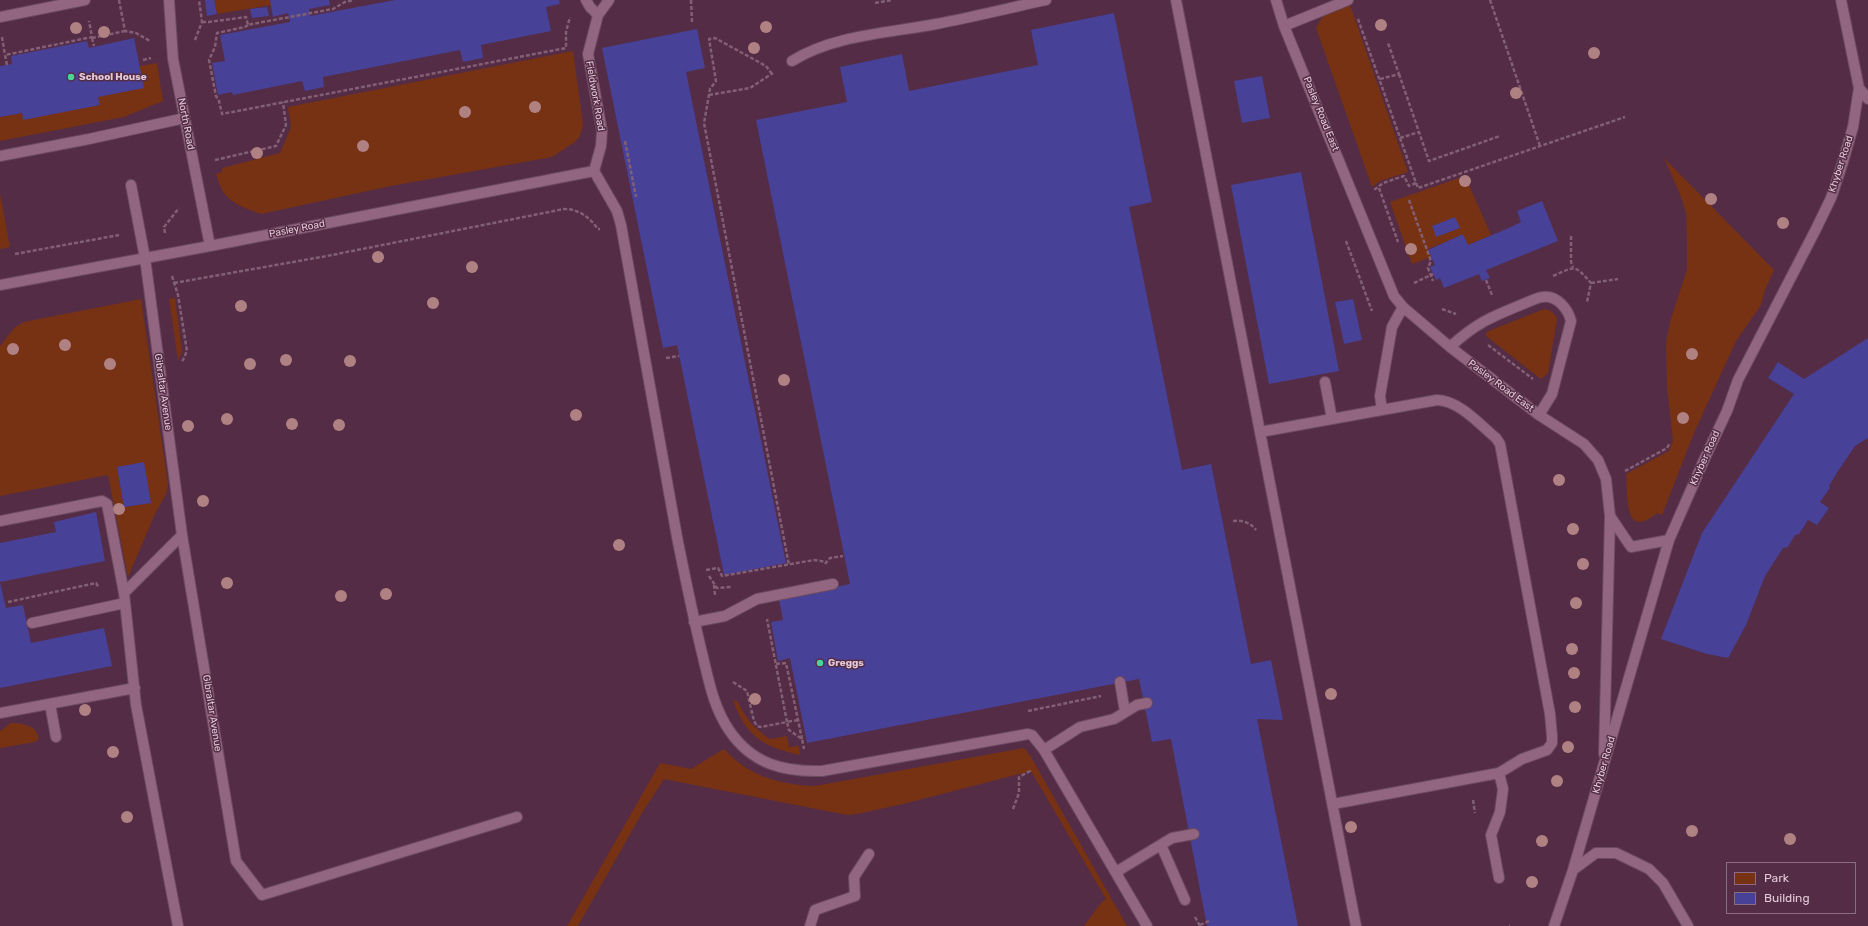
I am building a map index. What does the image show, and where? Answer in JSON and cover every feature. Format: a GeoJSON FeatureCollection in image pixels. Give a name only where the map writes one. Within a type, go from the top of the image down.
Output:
{"type":"FeatureCollection","features":[{"type":"Feature","properties":{"kind":"lane"},"geometry":{"type":"LineString","coordinates":[[0,17],[84,0]]}},
{"type":"Feature","properties":{"kind":"lane","name":"North Road"},"geometry":{"type":"LineString","coordinates":[[169,0],[173,59],[210,246]]}},
{"type":"Feature","properties":{"kind":"lane"},"geometry":{"type":"LineString","coordinates":[[586,0],[590,7],[598,15]]}},
{"type":"Feature","properties":{"kind":"lane","name":"Fieldwork Road"},"geometry":{"type":"LineString","coordinates":[[594,172],[601,146],[602,131],[588,54],[598,15],[609,0]]}},
{"type":"Feature","properties":{"kind":"lane"},"geometry":{"type":"LineString","coordinates":[[792,61],[807,52],[830,43],[938,23],[1024,2],[1046,0]]}},
{"type":"Feature","properties":{"kind":"lane"},"geometry":{"type":"LineString","coordinates":[[1176,0],[1356,926]]}},
{"type":"Feature","properties":{"kind":"lane","name":"Pasley Road East"},"geometry":{"type":"LineString","coordinates":[[1276,0],[1284,26],[1394,296],[1403,307],[1450,347],[1539,415],[1584,444],[1598,460],[1606,479],[1610,516],[1603,768]]}},
{"type":"Feature","properties":{"kind":"lane"},"geometry":{"type":"LineString","coordinates":[[1284,26],[1348,0]]}},
{"type":"Feature","properties":{"kind":"lane","name":"Khyber Road"},"geometry":{"type":"LineString","coordinates":[[1554,926],[1573,870],[1669,540],[1727,411],[1738,380],[1830,198],[1849,143],[1859,88],[1841,0]]}},
{"type":"Feature","properties":{"kind":"lane"},"geometry":{"type":"LineString","coordinates":[[1859,88],[1868,99]]}},
{"type":"Feature","properties":{"kind":"lane"},"geometry":{"type":"LineString","coordinates":[[0,156],[185,118]]}},
{"type":"Feature","properties":{"kind":"lane"},"geometry":{"type":"LineString","coordinates":[[594,172],[614,205],[621,225],[694,622],[712,696],[721,718],[730,732],[747,751],[759,759],[775,766],[799,772],[822,771],[1028,734],[1032,735],[1044,750],[1147,926]]}},
{"type":"Feature","properties":{"kind":"lane","name":"Pasley Road"},"geometry":{"type":"LineString","coordinates":[[0,285],[594,172]]}},
{"type":"Feature","properties":{"kind":"lane","name":"Gibraltar Avenue"},"geometry":{"type":"LineString","coordinates":[[131,185],[145,258],[182,535],[236,861],[262,895],[517,817]]}},
{"type":"Feature","properties":{"kind":"lane"},"geometry":{"type":"LineString","coordinates":[[1450,347],[1470,330],[1488,318],[1544,296],[1554,298],[1561,303],[1569,313],[1571,321],[1552,394],[1539,415]]}},
{"type":"Feature","properties":{"kind":"lane"},"geometry":{"type":"LineString","coordinates":[[1382,410],[1380,396],[1392,327],[1403,307]]}},
{"type":"Feature","properties":{"kind":"lane"},"geometry":{"type":"LineString","coordinates":[[1325,382],[1332,419]]}},
{"type":"Feature","properties":{"kind":"lane"},"geometry":{"type":"LineString","coordinates":[[1260,432],[1437,400],[1445,400],[1459,407],[1496,438],[1500,444],[1552,743],[1547,750],[1522,759],[1499,773],[1333,804]]}},
{"type":"Feature","properties":{"kind":"lane"},"geometry":{"type":"LineString","coordinates":[[0,521],[102,501],[107,504],[124,598],[136,705],[178,926]]}},
{"type":"Feature","properties":{"kind":"lane"},"geometry":{"type":"LineString","coordinates":[[1610,516],[1631,547],[1669,540]]}},
{"type":"Feature","properties":{"kind":"lane"},"geometry":{"type":"LineString","coordinates":[[32,623],[124,598],[182,535]]}},
{"type":"Feature","properties":{"kind":"lane"},"geometry":{"type":"LineString","coordinates":[[694,622],[724,616],[763,598],[833,584]]}},
{"type":"Feature","properties":{"kind":"lane"},"geometry":{"type":"LineString","coordinates":[[1120,682],[1125,712]]}},
{"type":"Feature","properties":{"kind":"lane"},"geometry":{"type":"LineString","coordinates":[[0,714],[135,688]]}},
{"type":"Feature","properties":{"kind":"lane"},"geometry":{"type":"LineString","coordinates":[[1044,750],[1080,727],[1114,719],[1137,705],[1147,703]]}},
{"type":"Feature","properties":{"kind":"lane"},"geometry":{"type":"LineString","coordinates":[[50,704],[56,737]]}},
{"type":"Feature","properties":{"kind":"lane"},"geometry":{"type":"LineString","coordinates":[[1499,773],[1503,789],[1500,812],[1491,835],[1499,878]]}},
{"type":"Feature","properties":{"kind":"lane"},"geometry":{"type":"LineString","coordinates":[[1116,872],[1172,838],[1194,834]]}},
{"type":"Feature","properties":{"kind":"lane"},"geometry":{"type":"LineString","coordinates":[[1160,845],[1165,853],[1185,900]]}},
{"type":"Feature","properties":{"kind":"lane"},"geometry":{"type":"LineString","coordinates":[[1573,870],[1596,853],[1616,853],[1649,869],[1663,883],[1688,926]]}},
{"type":"Feature","properties":{"kind":"lane"},"geometry":{"type":"LineString","coordinates":[[810,926],[815,910],[855,896],[854,877],[869,854]]}},
{"type":"Feature","properties":{"kind":"path"},"geometry":{"type":"LineString","coordinates":[[193,43],[202,22],[199,0]]}},
{"type":"Feature","properties":{"kind":"path"},"geometry":{"type":"LineString","coordinates":[[354,0],[345,2],[333,9],[248,24],[245,27],[217,33],[215,47],[209,60],[221,113],[566,48],[566,32],[571,15]]}},
{"type":"Feature","properties":{"kind":"path"},"geometry":{"type":"LineString","coordinates":[[691,0],[692,22]]}},
{"type":"Feature","properties":{"kind":"path"},"geometry":{"type":"LineString","coordinates":[[876,3],[892,0]]}},
{"type":"Feature","properties":{"kind":"path"},"geometry":{"type":"LineString","coordinates":[[1490,0],[1540,146]]}},
{"type":"Feature","properties":{"kind":"path"},"geometry":{"type":"LineString","coordinates":[[1357,14],[1418,188],[1625,117]]}},
{"type":"Feature","properties":{"kind":"path"},"geometry":{"type":"LineString","coordinates":[[88,15],[94,46]]}},
{"type":"Feature","properties":{"kind":"path"},"geometry":{"type":"LineString","coordinates":[[202,22],[246,17],[248,24]]}},
{"type":"Feature","properties":{"kind":"path"},"geometry":{"type":"LineString","coordinates":[[5,55],[125,32]]}},
{"type":"Feature","properties":{"kind":"path"},"geometry":{"type":"LineString","coordinates":[[1,35],[7,65]]}},
{"type":"Feature","properties":{"kind":"path"},"geometry":{"type":"LineString","coordinates":[[772,74],[766,66],[715,38],[710,38],[716,81],[710,89],[704,123],[789,565]]}},
{"type":"Feature","properties":{"kind":"path"},"geometry":{"type":"LineString","coordinates":[[1388,43],[1430,162],[1500,136]]}},
{"type":"Feature","properties":{"kind":"path"},"geometry":{"type":"LineString","coordinates":[[709,95],[750,88],[792,61]]}},
{"type":"Feature","properties":{"kind":"path"},"geometry":{"type":"LineString","coordinates":[[1380,79],[1398,74]]}},
{"type":"Feature","properties":{"kind":"path"},"geometry":{"type":"LineString","coordinates":[[215,152],[217,160],[276,146],[286,125],[283,102]]}},
{"type":"Feature","properties":{"kind":"path"},"geometry":{"type":"LineString","coordinates":[[1400,138],[1419,132]]}},
{"type":"Feature","properties":{"kind":"path"},"geometry":{"type":"LineString","coordinates":[[1383,183],[1404,176],[1409,186],[1416,183]]}},
{"type":"Feature","properties":{"kind":"path"},"geometry":{"type":"LineString","coordinates":[[1379,188],[1398,244]]}},
{"type":"Feature","properties":{"kind":"path"},"geometry":{"type":"LineString","coordinates":[[1409,200],[1431,261],[1428,267],[1432,274],[1433,281]]}},
{"type":"Feature","properties":{"kind":"path"},"geometry":{"type":"LineString","coordinates":[[174,283],[327,256],[564,209],[573,209],[590,218],[598,229],[604,228]]}},
{"type":"Feature","properties":{"kind":"path"},"geometry":{"type":"LineString","coordinates":[[15,254],[164,228]]}},
{"type":"Feature","properties":{"kind":"path"},"geometry":{"type":"LineString","coordinates":[[1570,236],[1571,262],[1573,267]]}},
{"type":"Feature","properties":{"kind":"path"},"geometry":{"type":"LineString","coordinates":[[169,253],[174,283],[178,295],[187,351]]}},
{"type":"Feature","properties":{"kind":"path"},"geometry":{"type":"LineString","coordinates":[[1552,276],[1573,267],[1578,268],[1591,283]]}},
{"type":"Feature","properties":{"kind":"path"},"geometry":{"type":"LineString","coordinates":[[1414,283],[1432,274]]}},
{"type":"Feature","properties":{"kind":"path"},"geometry":{"type":"LineString","coordinates":[[1411,277],[1416,287]]}},
{"type":"Feature","properties":{"kind":"path"},"geometry":{"type":"LineString","coordinates":[[1591,283],[1618,279]]}},
{"type":"Feature","properties":{"kind":"path"},"geometry":{"type":"LineString","coordinates":[[1486,280],[1494,301]]}},
{"type":"Feature","properties":{"kind":"path"},"geometry":{"type":"LineString","coordinates":[[1586,305],[1591,283]]}},
{"type":"Feature","properties":{"kind":"path"},"geometry":{"type":"LineString","coordinates":[[1437,306],[1453,314],[1470,330],[1552,394]]}},
{"type":"Feature","properties":{"kind":"path"},"geometry":{"type":"LineString","coordinates":[[1453,314],[1459,313]]}},
{"type":"Feature","properties":{"kind":"path"},"geometry":{"type":"LineString","coordinates":[[666,358],[679,356]]}},
{"type":"Feature","properties":{"kind":"path"},"geometry":{"type":"LineString","coordinates":[[1621,472],[1667,448],[1670,443]]}},
{"type":"Feature","properties":{"kind":"path"},"geometry":{"type":"LineString","coordinates":[[706,570],[718,568],[722,576],[815,560],[826,562]]}},
{"type":"Feature","properties":{"kind":"path"},"geometry":{"type":"LineString","coordinates":[[704,562],[706,573],[717,588],[736,586]]}},
{"type":"Feature","properties":{"kind":"path"},"geometry":{"type":"LineString","coordinates":[[714,584],[715,595]]}},
{"type":"Feature","properties":{"kind":"path"},"geometry":{"type":"LineString","coordinates":[[763,598],[787,722]]}},
{"type":"Feature","properties":{"kind":"path"},"geometry":{"type":"LineString","coordinates":[[776,664],[786,662],[802,739]]}},
{"type":"Feature","properties":{"kind":"path"},"geometry":{"type":"LineString","coordinates":[[729,680],[747,691],[754,721],[757,726],[761,727],[798,720]]}},
{"type":"Feature","properties":{"kind":"path"},"geometry":{"type":"LineString","coordinates":[[1013,809],[1019,793],[1019,777],[1028,772]]}},
{"type":"Feature","properties":{"kind":"path"},"geometry":{"type":"LineString","coordinates":[[1470,796],[1472,798],[1476,821]]}},
{"type":"Feature","properties":{"kind":"path"},"geometry":{"type":"LineString","coordinates":[[1200,925],[1211,920]]}},
{"type":"Feature","properties":{"kind":"green space"},"geometry":{"type":"Polygon","coordinates":[[[214,0],[270,0],[271,5],[217,14],[214,0]]]}},
{"type":"Feature","properties":{"kind":"green space"},"geometry":{"type":"Polygon","coordinates":[[[1350,5],[1408,172],[1380,181],[1372,187],[1316,28],[1323,16],[1350,5]]]}},
{"type":"Feature","properties":{"kind":"green space"},"geometry":{"type":"Polygon","coordinates":[[[573,51],[583,125],[580,136],[575,142],[552,157],[391,186],[261,214],[244,208],[232,201],[222,190],[219,183],[216,174],[222,172],[222,168],[280,153],[291,127],[288,107],[573,51]]]}},
{"type":"Feature","properties":{"kind":"green space"},"geometry":{"type":"Polygon","coordinates":[[[157,63],[163,101],[124,117],[0,141],[0,117],[22,113],[23,119],[100,105],[98,97],[140,66],[157,63]]]}},
{"type":"Feature","properties":{"kind":"green space"},"geometry":{"type":"Polygon","coordinates":[[[1664,158],[1774,270],[1765,290],[1761,305],[1736,341],[1694,433],[1662,515],[1657,513],[1646,520],[1638,522],[1633,519],[1630,512],[1626,474],[1669,451],[1673,441],[1667,386],[1666,343],[1670,322],[1687,269],[1686,213],[1680,194],[1664,158]]]}},
{"type":"Feature","properties":{"kind":"green space"},"geometry":{"type":"Polygon","coordinates":[[[1465,176],[1491,235],[1468,245],[1463,235],[1428,249],[1431,257],[1412,264],[1390,202],[1465,176]]]}},
{"type":"Feature","properties":{"kind":"green space"},"geometry":{"type":"Polygon","coordinates":[[[0,193],[10,247],[0,249],[0,193]]]}},
{"type":"Feature","properties":{"kind":"green space"},"geometry":{"type":"Polygon","coordinates":[[[175,298],[182,351],[178,361],[169,299],[175,298]]]}},
{"type":"Feature","properties":{"kind":"green space"},"geometry":{"type":"Polygon","coordinates":[[[141,299],[168,484],[167,492],[155,514],[128,577],[108,475],[0,496],[0,346],[14,328],[24,322],[141,299]],[[143,463],[117,467],[124,507],[151,503],[143,463]]]}},
{"type":"Feature","properties":{"kind":"green space"},"geometry":{"type":"Polygon","coordinates":[[[1544,309],[1552,312],[1557,319],[1548,373],[1541,379],[1486,336],[1486,333],[1544,309]]]}},
{"type":"Feature","properties":{"kind":"green space"},"geometry":{"type":"Polygon","coordinates":[[[733,700],[737,701],[743,712],[759,731],[770,739],[787,736],[789,747],[799,746],[800,755],[766,744],[750,732],[738,713],[733,700]]]}},
{"type":"Feature","properties":{"kind":"green space"},"geometry":{"type":"Polygon","coordinates":[[[11,723],[33,728],[38,735],[38,740],[35,742],[0,748],[0,731],[11,723]]]}},
{"type":"Feature","properties":{"kind":"green space"},"geometry":{"type":"Polygon","coordinates":[[[1024,748],[1031,757],[1127,926],[1084,926],[1100,904],[1106,899],[1031,771],[903,804],[847,815],[664,779],[642,813],[578,926],[567,926],[660,763],[691,769],[724,749],[744,766],[766,777],[790,784],[815,786],[1024,748]]]}},
{"type":"Feature","properties":{"kind":"building"},"geometry":{"type":"Polygon","coordinates":[[[205,0],[214,0],[217,14],[207,16],[205,0]]]}},
{"type":"Feature","properties":{"kind":"building"},"geometry":{"type":"Polygon","coordinates":[[[270,0],[329,0],[330,5],[309,9],[310,16],[395,0],[559,0],[560,4],[546,7],[551,31],[481,45],[483,58],[463,62],[460,50],[323,77],[324,87],[305,91],[302,81],[233,95],[232,92],[218,95],[212,63],[225,61],[220,35],[290,22],[288,13],[273,17],[270,0]]]}},
{"type":"Feature","properties":{"kind":"building"},"geometry":{"type":"Polygon","coordinates":[[[267,7],[269,16],[252,18],[250,9],[267,7]]]}},
{"type":"Feature","properties":{"kind":"building"},"geometry":{"type":"Polygon","coordinates":[[[1114,13],[1152,202],[1129,207],[1182,470],[1211,464],[1251,664],[1271,660],[1283,720],[1257,719],[1298,926],[1207,926],[1171,739],[1152,742],[1139,679],[807,743],[790,658],[778,661],[771,622],[783,620],[779,599],[850,584],[756,120],[847,102],[840,67],[902,54],[909,91],[1038,65],[1031,30],[1114,13]]]}},
{"type":"Feature","properties":{"kind":"building"},"geometry":{"type":"Polygon","coordinates":[[[697,29],[705,68],[686,72],[786,563],[724,575],[677,345],[663,348],[602,48],[697,29]]]}},
{"type":"Feature","properties":{"kind":"building","name":"School House"},"geometry":{"type":"Polygon","coordinates":[[[134,38],[144,88],[98,97],[100,105],[23,120],[22,113],[0,117],[0,66],[12,64],[11,56],[87,41],[89,48],[134,38]]]}},
{"type":"Feature","properties":{"kind":"building"},"geometry":{"type":"Polygon","coordinates":[[[1262,76],[1270,118],[1242,123],[1234,81],[1262,76]]]}},
{"type":"Feature","properties":{"kind":"building"},"geometry":{"type":"Polygon","coordinates":[[[1301,172],[1339,371],[1269,384],[1231,185],[1301,172]]]}},
{"type":"Feature","properties":{"kind":"building"},"geometry":{"type":"Polygon","coordinates":[[[1542,201],[1558,241],[1486,270],[1490,278],[1482,281],[1479,274],[1444,288],[1440,278],[1436,280],[1430,267],[1435,265],[1428,250],[1463,234],[1468,245],[1509,228],[1521,222],[1517,211],[1542,201]]]}},
{"type":"Feature","properties":{"kind":"building"},"geometry":{"type":"Polygon","coordinates":[[[1455,217],[1460,228],[1436,237],[1432,226],[1455,217]]]}},
{"type":"Feature","properties":{"kind":"building"},"geometry":{"type":"Polygon","coordinates":[[[1353,299],[1362,340],[1344,344],[1335,302],[1353,299]]]}},
{"type":"Feature","properties":{"kind":"building"},"geometry":{"type":"Polygon","coordinates":[[[1868,338],[1868,438],[1855,446],[1829,486],[1830,488],[1820,502],[1829,508],[1817,525],[1808,520],[1799,534],[1795,535],[1788,547],[1783,548],[1765,576],[1746,625],[1728,658],[1707,654],[1661,639],[1702,533],[1794,394],[1768,378],[1778,362],[1804,379],[1868,338]]]}},
{"type":"Feature","properties":{"kind":"building"},"geometry":{"type":"Polygon","coordinates":[[[144,462],[151,503],[124,507],[117,467],[144,462]]]}},
{"type":"Feature","properties":{"kind":"building"},"geometry":{"type":"Polygon","coordinates":[[[96,512],[105,561],[0,582],[0,543],[56,532],[54,522],[96,512]]]}},
{"type":"Feature","properties":{"kind":"building"},"geometry":{"type":"Polygon","coordinates":[[[0,582],[6,608],[23,605],[31,643],[104,628],[112,666],[0,688],[0,582]]]}},
{"type":"Feature","properties":{"kind":"place","name":"School House"},"geometry":{"type":"Point","coordinates":[71,77]}},
{"type":"Feature","properties":{"kind":"place","name":"Greggs"},"geometry":{"type":"Point","coordinates":[820,663]}}]}
